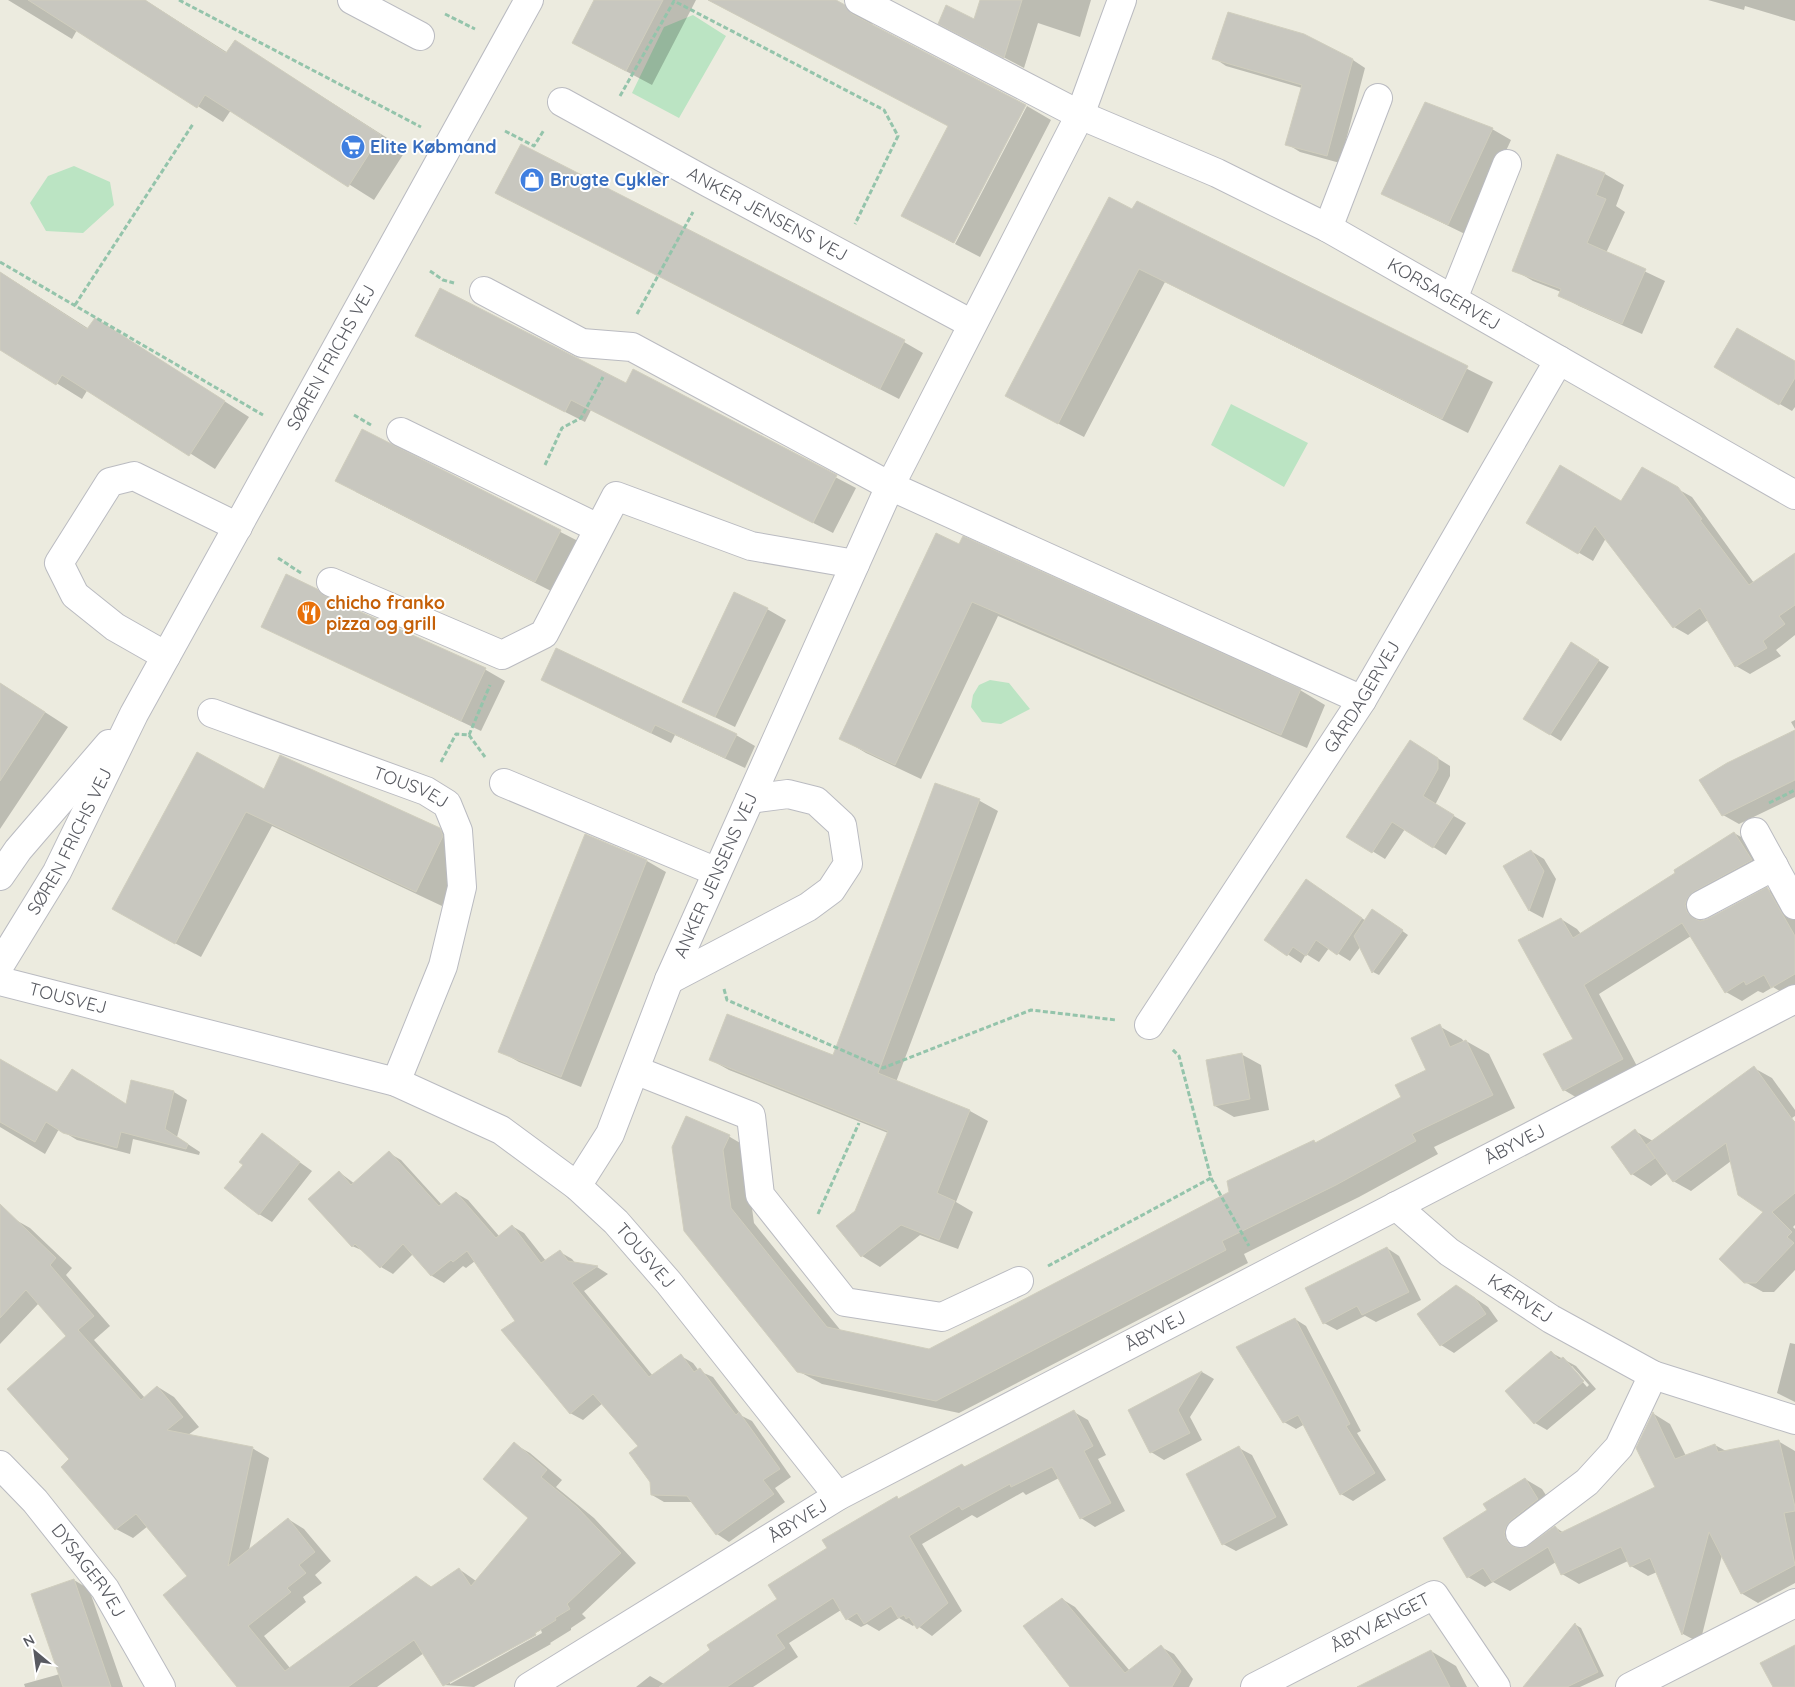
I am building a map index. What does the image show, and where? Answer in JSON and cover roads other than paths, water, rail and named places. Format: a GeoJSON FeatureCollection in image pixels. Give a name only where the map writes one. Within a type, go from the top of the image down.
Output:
{"type":"FeatureCollection","features":[{"type":"Feature","properties":{"kind":"street"},"geometry":{"type":"LineString","coordinates":[[352,0],[420,36]]}},
{"type":"Feature","properties":{"kind":"street","name":"SØREN FRICHS VEJ"},"geometry":{"type":"LineString","coordinates":[[0,965],[57,872],[134,714],[529,0]]}},
{"type":"Feature","properties":{"kind":"street"},"geometry":{"type":"LineString","coordinates":[[859,0],[1080,115]]}},
{"type":"Feature","properties":{"kind":"street","name":"ANKER JENSENS VEJ"},"geometry":{"type":"LineString","coordinates":[[576,1186],[610,1134],[669,980],[890,486],[1080,115],[1122,0]]}},
{"type":"Feature","properties":{"kind":"street"},"geometry":{"type":"LineString","coordinates":[[1328,228],[1378,98]]}},
{"type":"Feature","properties":{"kind":"street","name":"ANKER JENSENS VEJ"},"geometry":{"type":"LineString","coordinates":[[562,102],[972,324]]}},
{"type":"Feature","properties":{"kind":"street","name":"KORSAGERVEJ"},"geometry":{"type":"LineString","coordinates":[[1080,115],[1217,173],[1328,228],[1795,495]]}},
{"type":"Feature","properties":{"kind":"street"},"geometry":{"type":"LineString","coordinates":[[1453,299],[1507,164]]}},
{"type":"Feature","properties":{"kind":"street"},"geometry":{"type":"LineString","coordinates":[[484,291],[582,343],[632,347],[890,486],[1362,700]]}},
{"type":"Feature","properties":{"kind":"street","name":"GÅRDAGERVEJ"},"geometry":{"type":"LineString","coordinates":[[1149,1025],[1362,700],[1559,360]]}},
{"type":"Feature","properties":{"kind":"street"},"geometry":{"type":"LineString","coordinates":[[400,432],[598,528]]}},
{"type":"Feature","properties":{"kind":"street"},"geometry":{"type":"LineString","coordinates":[[166,656],[115,627],[75,595],[59,563],[110,482],[134,476],[238,527]]}},
{"type":"Feature","properties":{"kind":"street"},"geometry":{"type":"LineString","coordinates":[[332,582],[502,656],[544,634],[616,496],[751,546],[855,564]]}},
{"type":"Feature","properties":{"kind":"street","name":"TOUSVEJ"},"geometry":{"type":"LineString","coordinates":[[212,713],[426,791],[447,804],[458,831],[462,886],[442,966],[396,1082]]}},
{"type":"Feature","properties":{"kind":"street","name":"SØREN FRICHS VEJ"},"geometry":{"type":"LineString","coordinates":[[0,876],[18,850],[134,714]]}},
{"type":"Feature","properties":{"kind":"street"},"geometry":{"type":"LineString","coordinates":[[504,783],[717,872]]}},
{"type":"Feature","properties":{"kind":"street"},"geometry":{"type":"LineString","coordinates":[[669,980],[808,907],[831,890],[848,864],[842,825],[816,801],[788,794],[750,799]]}},
{"type":"Feature","properties":{"kind":"street"},"geometry":{"type":"LineString","coordinates":[[1755,832],[1795,905]]}},
{"type":"Feature","properties":{"kind":"street"},"geometry":{"type":"LineString","coordinates":[[1701,905],[1774,866]]}},
{"type":"Feature","properties":{"kind":"street","name":"TOUSVEJ"},"geometry":{"type":"LineString","coordinates":[[0,981],[396,1082],[501,1130],[576,1186],[616,1222],[669,1283],[838,1496]]}},
{"type":"Feature","properties":{"kind":"street","name":"ÅBYVEJ"},"geometry":{"type":"LineString","coordinates":[[529,1687],[838,1496],[1795,999]]}},
{"type":"Feature","properties":{"kind":"street"},"geometry":{"type":"LineString","coordinates":[[635,1070],[751,1116],[760,1195],[845,1302],[942,1317],[1019,1281]]}},
{"type":"Feature","properties":{"kind":"street","name":"KÆRVEJ"},"geometry":{"type":"LineString","coordinates":[[1396,1206],[1449,1252],[1552,1319],[1653,1375],[1795,1420]]}},
{"type":"Feature","properties":{"kind":"street"},"geometry":{"type":"LineString","coordinates":[[1520,1533],[1587,1482],[1619,1447],[1653,1375]]}},
{"type":"Feature","properties":{"kind":"street","name":"DYSAGERVEJ"},"geometry":{"type":"LineString","coordinates":[[0,1465],[35,1501],[105,1589],[161,1687]]}},
{"type":"Feature","properties":{"kind":"street","name":"ÅBYVÆNGET"},"geometry":{"type":"LineString","coordinates":[[1255,1687],[1434,1595],[1496,1687]]}},
{"type":"Feature","properties":{"kind":"street"},"geometry":{"type":"LineString","coordinates":[[1630,1687],[1795,1603]]}},
{"type":"Feature","properties":{"kind":"place","name":"Elite Købmand"},"geometry":{"type":"Point","coordinates":[353,147]}},
{"type":"Feature","properties":{"kind":"place","name":"Brugte Cykler"},"geometry":{"type":"Point","coordinates":[532,180]}},
{"type":"Feature","properties":{"kind":"place","name":"chicho franko pizza og grill"},"geometry":{"type":"Point","coordinates":[309,613]}}]}
